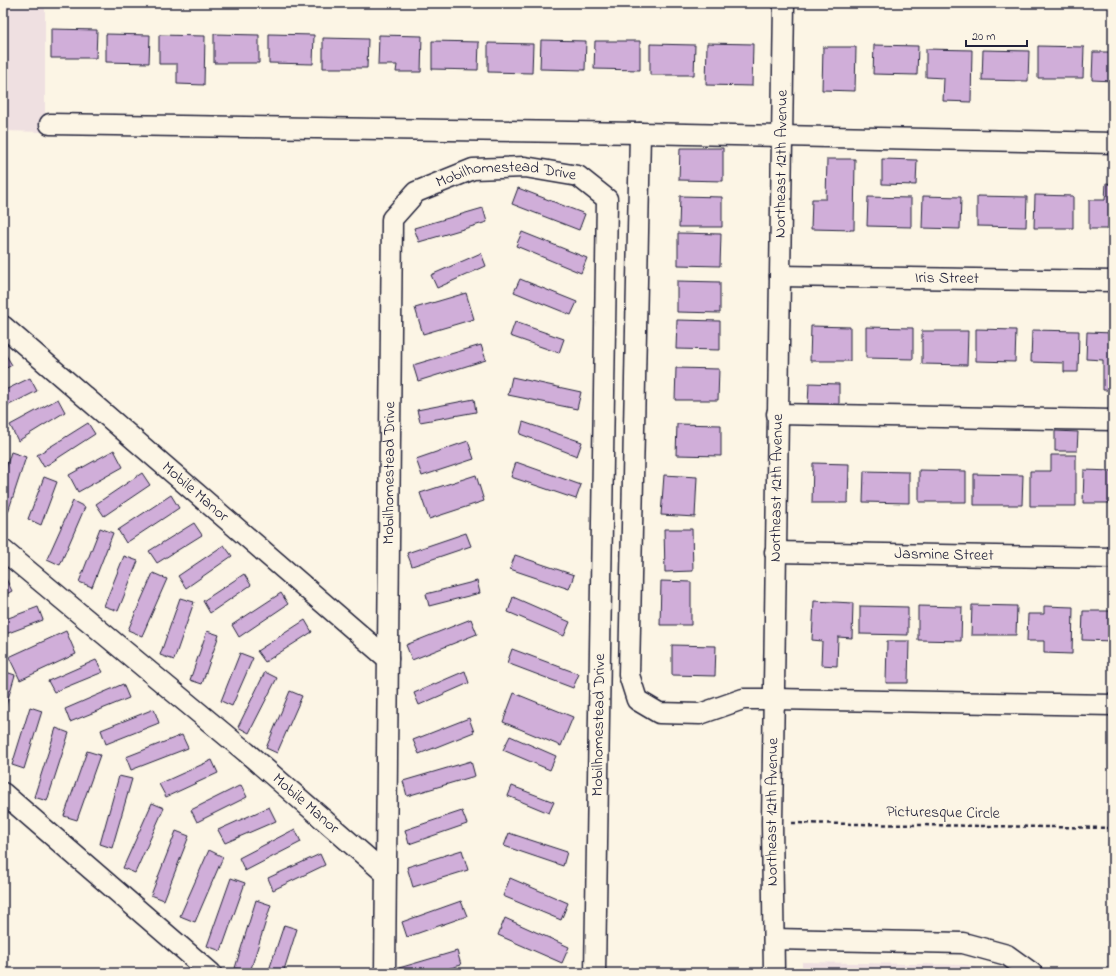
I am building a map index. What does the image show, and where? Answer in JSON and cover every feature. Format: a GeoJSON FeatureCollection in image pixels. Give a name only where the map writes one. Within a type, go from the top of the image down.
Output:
{"type":"FeatureCollection","features":[{"type":"Feature","properties":{"kind":"street","name":"Northeast 12th Avenue"},"geometry":{"type":"LineString","coordinates":[[774,973],[772,823],[784,3]]}},
{"type":"Feature","properties":{"kind":"street"},"geometry":{"type":"LineString","coordinates":[[50,124],[640,133],[1113,143]]}},
{"type":"Feature","properties":{"kind":"street"},"geometry":{"type":"LineString","coordinates":[[640,133],[629,675],[637,700],[659,713],[700,714],[743,699],[1113,705]]}},
{"type":"Feature","properties":{"kind":"street","name":"Mobilhomestead Drive"},"geometry":{"type":"LineString","coordinates":[[385,973],[392,219],[416,192],[473,169],[525,167],[578,176],[607,199],[595,973]]}},
{"type":"Feature","properties":{"kind":"street","name":"Iris Street"},"geometry":{"type":"LineString","coordinates":[[780,276],[1113,281]]}},
{"type":"Feature","properties":{"kind":"street","name":"Mobile Manor"},"geometry":{"type":"LineString","coordinates":[[3,326],[388,659]]}},
{"type":"Feature","properties":{"kind":"street"},"geometry":{"type":"LineString","coordinates":[[777,414],[1113,420]]}},
{"type":"Feature","properties":{"kind":"street","name":"Mobile Manor"},"geometry":{"type":"LineString","coordinates":[[3,550],[240,747],[386,874]]}},
{"type":"Feature","properties":{"kind":"street","name":"Jasmine Street"},"geometry":{"type":"LineString","coordinates":[[776,552],[1113,558]]}},
{"type":"Feature","properties":{"kind":"street"},"geometry":{"type":"LineString","coordinates":[[3,793],[211,973]]}},
{"type":"Feature","properties":{"kind":"street"},"geometry":{"type":"LineString","coordinates":[[774,939],[963,943],[1008,955],[1032,973]]}},
{"type":"Feature","properties":{"kind":"path","name":"Picturesque Circle"},"geometry":{"type":"LineString","coordinates":[[772,823],[1113,828]]}},
{"type":"Feature","properties":{"kind":"shaded area"},"geometry":{"type":"Polygon","coordinates":[[[3,8],[45,8],[45,132],[3,131],[3,8]]]}},
{"type":"Feature","properties":{"kind":"shaded area"},"geometry":{"type":"Polygon","coordinates":[[[802,962],[967,965],[993,973],[802,973],[802,962]]]}},
{"type":"Feature","properties":{"kind":"building"},"geometry":{"type":"Polygon","coordinates":[[[51,29],[97,30],[96,58],[51,58],[51,29]]]}},
{"type":"Feature","properties":{"kind":"building"},"geometry":{"type":"Polygon","coordinates":[[[106,34],[150,35],[149,63],[106,62],[106,34]]]}},
{"type":"Feature","properties":{"kind":"building"},"geometry":{"type":"Polygon","coordinates":[[[214,34],[259,35],[259,63],[214,63],[214,34]]]}},
{"type":"Feature","properties":{"kind":"building"},"geometry":{"type":"Polygon","coordinates":[[[269,34],[314,35],[313,64],[269,63],[269,34]]]}},
{"type":"Feature","properties":{"kind":"building"},"geometry":{"type":"Polygon","coordinates":[[[159,35],[205,36],[204,85],[177,84],[177,64],[159,64],[159,35]]]}},
{"type":"Feature","properties":{"kind":"building"},"geometry":{"type":"Polygon","coordinates":[[[379,35],[422,36],[421,72],[396,72],[397,65],[378,65],[379,35]]]}},
{"type":"Feature","properties":{"kind":"building"},"geometry":{"type":"Polygon","coordinates":[[[323,38],[368,39],[367,68],[323,68],[323,38]]]}},
{"type":"Feature","properties":{"kind":"building"},"geometry":{"type":"Polygon","coordinates":[[[541,40],[586,41],[585,70],[540,69],[541,40]]]}},
{"type":"Feature","properties":{"kind":"building"},"geometry":{"type":"Polygon","coordinates":[[[432,41],[479,42],[478,70],[432,69],[432,41]]]}},
{"type":"Feature","properties":{"kind":"building"},"geometry":{"type":"Polygon","coordinates":[[[595,41],[640,41],[640,70],[594,69],[595,41]]]}},
{"type":"Feature","properties":{"kind":"building"},"geometry":{"type":"Polygon","coordinates":[[[488,43],[533,44],[532,73],[488,72],[488,43]]]}},
{"type":"Feature","properties":{"kind":"building"},"geometry":{"type":"Polygon","coordinates":[[[707,43],[753,44],[752,86],[706,85],[707,43]]]}},
{"type":"Feature","properties":{"kind":"building"},"geometry":{"type":"Polygon","coordinates":[[[650,44],[695,45],[694,75],[650,75],[650,44]]]}},
{"type":"Feature","properties":{"kind":"building"},"geometry":{"type":"Polygon","coordinates":[[[874,45],[918,46],[917,75],[873,74],[874,45]]]}},
{"type":"Feature","properties":{"kind":"building"},"geometry":{"type":"Polygon","coordinates":[[[1038,46],[1084,47],[1083,78],[1038,78],[1038,46]]]}},
{"type":"Feature","properties":{"kind":"building"},"geometry":{"type":"Polygon","coordinates":[[[823,47],[856,47],[855,91],[822,90],[823,47]]]}},
{"type":"Feature","properties":{"kind":"building"},"geometry":{"type":"Polygon","coordinates":[[[926,49],[972,50],[971,102],[943,101],[944,78],[926,77],[926,49]]]}},
{"type":"Feature","properties":{"kind":"building"},"geometry":{"type":"Polygon","coordinates":[[[983,50],[1029,51],[1028,81],[982,80],[983,50]]]}},
{"type":"Feature","properties":{"kind":"building"},"geometry":{"type":"Polygon","coordinates":[[[1093,52],[1113,52],[1113,81],[1092,80],[1093,52]]]}},
{"type":"Feature","properties":{"kind":"building"},"geometry":{"type":"Polygon","coordinates":[[[680,148],[723,148],[723,181],[679,180],[680,148]]]}},
{"type":"Feature","properties":{"kind":"building"},"geometry":{"type":"Polygon","coordinates":[[[827,159],[855,159],[854,230],[811,229],[812,199],[826,199],[827,159]]]}},
{"type":"Feature","properties":{"kind":"building"},"geometry":{"type":"Polygon","coordinates":[[[882,159],[917,160],[916,185],[882,184],[882,159]]]}},
{"type":"Feature","properties":{"kind":"building"},"geometry":{"type":"Polygon","coordinates":[[[1106,183],[1113,184],[1113,229],[1089,229],[1089,200],[1105,200],[1106,183]]]}},
{"type":"Feature","properties":{"kind":"building"},"geometry":{"type":"Polygon","coordinates":[[[518,188],[585,214],[579,230],[512,204],[518,188]]]}},
{"type":"Feature","properties":{"kind":"building"},"geometry":{"type":"Polygon","coordinates":[[[1035,195],[1073,196],[1073,228],[1034,228],[1035,195]]]}},
{"type":"Feature","properties":{"kind":"building"},"geometry":{"type":"Polygon","coordinates":[[[680,196],[722,197],[722,227],[679,227],[680,196]]]}},
{"type":"Feature","properties":{"kind":"building"},"geometry":{"type":"Polygon","coordinates":[[[923,196],[961,197],[960,229],[922,228],[923,196]]]}},
{"type":"Feature","properties":{"kind":"building"},"geometry":{"type":"Polygon","coordinates":[[[977,196],[1027,197],[1026,227],[977,226],[977,196]]]}},
{"type":"Feature","properties":{"kind":"building"},"geometry":{"type":"Polygon","coordinates":[[[868,197],[911,198],[911,227],[867,226],[868,197]]]}},
{"type":"Feature","properties":{"kind":"building"},"geometry":{"type":"Polygon","coordinates":[[[483,208],[487,222],[419,242],[414,228],[483,208]]]}},
{"type":"Feature","properties":{"kind":"building"},"geometry":{"type":"Polygon","coordinates":[[[522,232],[587,258],[581,273],[516,246],[522,232]]]}},
{"type":"Feature","properties":{"kind":"building"},"geometry":{"type":"Polygon","coordinates":[[[678,233],[721,234],[720,266],[678,265],[678,233]]]}},
{"type":"Feature","properties":{"kind":"building"},"geometry":{"type":"Polygon","coordinates":[[[481,253],[486,266],[437,288],[431,275],[481,253]]]}},
{"type":"Feature","properties":{"kind":"building"},"geometry":{"type":"Polygon","coordinates":[[[520,279],[577,302],[571,315],[514,292],[520,279]]]}},
{"type":"Feature","properties":{"kind":"building"},"geometry":{"type":"Polygon","coordinates":[[[677,281],[720,282],[720,313],[677,312],[677,281]]]}},
{"type":"Feature","properties":{"kind":"building"},"geometry":{"type":"Polygon","coordinates":[[[466,293],[474,319],[423,334],[415,308],[466,293]]]}},
{"type":"Feature","properties":{"kind":"building"},"geometry":{"type":"Polygon","coordinates":[[[677,320],[720,321],[720,350],[676,349],[677,320]]]}},
{"type":"Feature","properties":{"kind":"building"},"geometry":{"type":"Polygon","coordinates":[[[515,322],[564,339],[559,353],[510,336],[515,322]]]}},
{"type":"Feature","properties":{"kind":"building"},"geometry":{"type":"Polygon","coordinates":[[[811,326],[850,327],[850,361],[810,361],[811,326]]]}},
{"type":"Feature","properties":{"kind":"building"},"geometry":{"type":"Polygon","coordinates":[[[866,327],[913,328],[913,359],[866,358],[866,327]]]}},
{"type":"Feature","properties":{"kind":"building"},"geometry":{"type":"Polygon","coordinates":[[[976,329],[1016,330],[1015,362],[976,361],[976,329]]]}},
{"type":"Feature","properties":{"kind":"building"},"geometry":{"type":"Polygon","coordinates":[[[1032,330],[1079,331],[1078,372],[1064,372],[1064,363],[1031,362],[1032,330]]]}},
{"type":"Feature","properties":{"kind":"building"},"geometry":{"type":"Polygon","coordinates":[[[922,331],[968,331],[967,365],[922,364],[922,331]]]}},
{"type":"Feature","properties":{"kind":"building"},"geometry":{"type":"Polygon","coordinates":[[[1087,332],[1113,333],[1113,390],[1103,390],[1103,360],[1086,359],[1087,332]]]}},
{"type":"Feature","properties":{"kind":"building"},"geometry":{"type":"Polygon","coordinates":[[[481,345],[486,360],[418,381],[413,365],[481,345]]]}},
{"type":"Feature","properties":{"kind":"building"},"geometry":{"type":"Polygon","coordinates":[[[4,352],[12,365],[3,370],[3,353],[4,352]]]}},
{"type":"Feature","properties":{"kind":"building"},"geometry":{"type":"Polygon","coordinates":[[[676,368],[719,369],[718,400],[675,400],[676,368]]]}},
{"type":"Feature","properties":{"kind":"building"},"geometry":{"type":"Polygon","coordinates":[[[512,377],[581,392],[577,409],[508,395],[512,377]]]}},
{"type":"Feature","properties":{"kind":"building"},"geometry":{"type":"Polygon","coordinates":[[[30,378],[37,391],[3,408],[3,391],[30,378]]]}},
{"type":"Feature","properties":{"kind":"building"},"geometry":{"type":"Polygon","coordinates":[[[809,383],[839,384],[839,406],[808,405],[809,383]]]}},
{"type":"Feature","properties":{"kind":"building"},"geometry":{"type":"Polygon","coordinates":[[[58,399],[65,412],[18,441],[10,425],[58,399]]]}},
{"type":"Feature","properties":{"kind":"building"},"geometry":{"type":"Polygon","coordinates":[[[474,399],[476,412],[420,422],[417,410],[474,399]]]}},
{"type":"Feature","properties":{"kind":"building"},"geometry":{"type":"Polygon","coordinates":[[[523,422],[582,442],[577,456],[520,434],[523,422]]]}},
{"type":"Feature","properties":{"kind":"building"},"geometry":{"type":"Polygon","coordinates":[[[88,423],[95,434],[44,467],[37,455],[88,423]]]}},
{"type":"Feature","properties":{"kind":"building"},"geometry":{"type":"Polygon","coordinates":[[[677,424],[721,425],[721,456],[676,455],[677,424]]]}},
{"type":"Feature","properties":{"kind":"building"},"geometry":{"type":"Polygon","coordinates":[[[1055,431],[1078,432],[1077,451],[1055,451],[1055,431]]]}},
{"type":"Feature","properties":{"kind":"building"},"geometry":{"type":"Polygon","coordinates":[[[468,441],[474,459],[422,476],[416,459],[468,441]]]}},
{"type":"Feature","properties":{"kind":"building"},"geometry":{"type":"Polygon","coordinates":[[[114,450],[123,467],[78,492],[69,475],[114,450]]]}},
{"type":"Feature","properties":{"kind":"building"},"geometry":{"type":"Polygon","coordinates":[[[11,452],[26,457],[8,512],[3,511],[3,477],[11,452]]]}},
{"type":"Feature","properties":{"kind":"building"},"geometry":{"type":"Polygon","coordinates":[[[1051,455],[1076,455],[1076,506],[1030,506],[1030,471],[1051,471],[1051,455]]]}},
{"type":"Feature","properties":{"kind":"building"},"geometry":{"type":"Polygon","coordinates":[[[516,462],[581,485],[576,499],[511,477],[516,462]]]}},
{"type":"Feature","properties":{"kind":"building"},"geometry":{"type":"Polygon","coordinates":[[[813,463],[849,464],[848,503],[812,503],[813,463]]]}},
{"type":"Feature","properties":{"kind":"building"},"geometry":{"type":"Polygon","coordinates":[[[919,470],[966,471],[966,502],[919,502],[919,470]]]}},
{"type":"Feature","properties":{"kind":"building"},"geometry":{"type":"Polygon","coordinates":[[[1084,470],[1113,471],[1113,503],[1083,503],[1084,470]]]}},
{"type":"Feature","properties":{"kind":"building"},"geometry":{"type":"Polygon","coordinates":[[[864,471],[909,472],[909,503],[863,502],[864,471]]]}},
{"type":"Feature","properties":{"kind":"building"},"geometry":{"type":"Polygon","coordinates":[[[142,473],[150,485],[104,516],[96,504],[142,473]]]}},
{"type":"Feature","properties":{"kind":"building"},"geometry":{"type":"Polygon","coordinates":[[[974,474],[1023,475],[1022,505],[974,505],[974,474]]]}},
{"type":"Feature","properties":{"kind":"building"},"geometry":{"type":"Polygon","coordinates":[[[476,475],[484,501],[429,519],[420,493],[476,475]]]}},
{"type":"Feature","properties":{"kind":"building"},"geometry":{"type":"Polygon","coordinates":[[[664,475],[697,477],[695,517],[661,515],[664,475]]]}},
{"type":"Feature","properties":{"kind":"building"},"geometry":{"type":"Polygon","coordinates":[[[44,477],[57,482],[41,525],[28,519],[44,477]]]}},
{"type":"Feature","properties":{"kind":"building"},"geometry":{"type":"Polygon","coordinates":[[[171,495],[179,508],[126,543],[118,530],[171,495]]]}},
{"type":"Feature","properties":{"kind":"building"},"geometry":{"type":"Polygon","coordinates":[[[73,501],[85,507],[60,565],[47,559],[73,501]]]}},
{"type":"Feature","properties":{"kind":"building"},"geometry":{"type":"Polygon","coordinates":[[[194,523],[202,535],[157,563],[149,551],[194,523]]]}},
{"type":"Feature","properties":{"kind":"building"},"geometry":{"type":"Polygon","coordinates":[[[100,528],[113,533],[92,587],[79,582],[100,528]]]}},
{"type":"Feature","properties":{"kind":"building"},"geometry":{"type":"Polygon","coordinates":[[[664,529],[692,529],[693,571],[665,572],[664,529]]]}},
{"type":"Feature","properties":{"kind":"building"},"geometry":{"type":"Polygon","coordinates":[[[466,533],[471,546],[412,566],[407,553],[466,533]]]}},
{"type":"Feature","properties":{"kind":"building"},"geometry":{"type":"Polygon","coordinates":[[[224,545],[232,556],[186,588],[178,576],[224,545]]]}},
{"type":"Feature","properties":{"kind":"building"},"geometry":{"type":"Polygon","coordinates":[[[515,555],[574,575],[569,589],[510,569],[515,555]]]}},
{"type":"Feature","properties":{"kind":"building"},"geometry":{"type":"Polygon","coordinates":[[[124,556],[138,561],[118,611],[104,606],[124,556]]]}},
{"type":"Feature","properties":{"kind":"building"},"geometry":{"type":"Polygon","coordinates":[[[153,573],[167,579],[142,636],[128,630],[153,573]]]}},
{"type":"Feature","properties":{"kind":"building"},"geometry":{"type":"Polygon","coordinates":[[[244,574],[251,585],[210,613],[203,601],[244,574]]]}},
{"type":"Feature","properties":{"kind":"building"},"geometry":{"type":"Polygon","coordinates":[[[6,579],[12,591],[3,596],[3,580],[6,579]]]}},
{"type":"Feature","properties":{"kind":"building"},"geometry":{"type":"Polygon","coordinates":[[[477,581],[480,593],[429,606],[426,594],[477,581]]]}},
{"type":"Feature","properties":{"kind":"building"},"geometry":{"type":"Polygon","coordinates":[[[661,581],[691,582],[691,625],[660,625],[661,581]]]}},
{"type":"Feature","properties":{"kind":"building"},"geometry":{"type":"Polygon","coordinates":[[[281,593],[288,604],[239,637],[232,625],[281,593]]]}},
{"type":"Feature","properties":{"kind":"building"},"geometry":{"type":"Polygon","coordinates":[[[513,597],[570,622],[564,636],[508,612],[513,597]]]}},
{"type":"Feature","properties":{"kind":"building"},"geometry":{"type":"Polygon","coordinates":[[[180,598],[194,602],[174,660],[160,655],[180,598]]]}},
{"type":"Feature","properties":{"kind":"building"},"geometry":{"type":"Polygon","coordinates":[[[814,601],[853,603],[852,638],[838,637],[837,666],[821,665],[822,641],[812,640],[814,601]]]}},
{"type":"Feature","properties":{"kind":"building"},"geometry":{"type":"Polygon","coordinates":[[[972,605],[1017,606],[1016,635],[971,635],[972,605]]]}},
{"type":"Feature","properties":{"kind":"building"},"geometry":{"type":"Polygon","coordinates":[[[860,606],[908,607],[908,635],[860,634],[860,606]]]}},
{"type":"Feature","properties":{"kind":"building"},"geometry":{"type":"Polygon","coordinates":[[[918,606],[962,607],[961,641],[918,640],[918,606]]]}},
{"type":"Feature","properties":{"kind":"building"},"geometry":{"type":"Polygon","coordinates":[[[1044,606],[1073,607],[1072,654],[1044,653],[1044,641],[1027,641],[1028,614],[1044,614],[1044,606]]]}},
{"type":"Feature","properties":{"kind":"building"},"geometry":{"type":"Polygon","coordinates":[[[38,607],[43,620],[3,635],[3,620],[38,607]]]}},
{"type":"Feature","properties":{"kind":"building"},"geometry":{"type":"Polygon","coordinates":[[[1083,611],[1113,611],[1113,641],[1082,640],[1083,611]]]}},
{"type":"Feature","properties":{"kind":"building"},"geometry":{"type":"Polygon","coordinates":[[[471,619],[477,634],[412,660],[406,645],[471,619]]]}},
{"type":"Feature","properties":{"kind":"building"},"geometry":{"type":"Polygon","coordinates":[[[305,620],[312,632],[265,662],[257,651],[305,620]]]}},
{"type":"Feature","properties":{"kind":"building"},"geometry":{"type":"Polygon","coordinates":[[[66,631],[76,654],[20,680],[9,657],[66,631]]]}},
{"type":"Feature","properties":{"kind":"building"},"geometry":{"type":"Polygon","coordinates":[[[207,631],[219,635],[202,684],[190,680],[207,631]]]}},
{"type":"Feature","properties":{"kind":"building"},"geometry":{"type":"Polygon","coordinates":[[[887,641],[909,641],[908,683],[886,683],[887,641]]]}},
{"type":"Feature","properties":{"kind":"building"},"geometry":{"type":"Polygon","coordinates":[[[672,645],[716,646],[715,676],[672,675],[672,645]]]}},
{"type":"Feature","properties":{"kind":"building"},"geometry":{"type":"Polygon","coordinates":[[[512,649],[579,674],[573,688],[507,663],[512,649]]]}},
{"type":"Feature","properties":{"kind":"building"},"geometry":{"type":"Polygon","coordinates":[[[240,653],[253,658],[232,706],[221,701],[240,653]]]}},
{"type":"Feature","properties":{"kind":"building"},"geometry":{"type":"Polygon","coordinates":[[[96,660],[103,672],[54,692],[48,681],[96,660]]]}},
{"type":"Feature","properties":{"kind":"building"},"geometry":{"type":"Polygon","coordinates":[[[3,671],[15,675],[3,716],[3,671]]]}},
{"type":"Feature","properties":{"kind":"building"},"geometry":{"type":"Polygon","coordinates":[[[465,671],[469,683],[419,705],[414,693],[465,671]]]}},
{"type":"Feature","properties":{"kind":"building"},"geometry":{"type":"Polygon","coordinates":[[[265,672],[277,678],[249,733],[238,727],[265,672]]]}},
{"type":"Feature","properties":{"kind":"building"},"geometry":{"type":"Polygon","coordinates":[[[123,684],[129,698],[70,722],[65,709],[123,684]]]}},
{"type":"Feature","properties":{"kind":"building"},"geometry":{"type":"Polygon","coordinates":[[[290,691],[302,696],[277,753],[266,748],[290,691]]]}},
{"type":"Feature","properties":{"kind":"building"},"geometry":{"type":"Polygon","coordinates":[[[514,693],[573,717],[561,746],[503,722],[514,693]]]}},
{"type":"Feature","properties":{"kind":"building"},"geometry":{"type":"Polygon","coordinates":[[[30,707],[42,711],[24,769],[12,765],[30,707]]]}},
{"type":"Feature","properties":{"kind":"building"},"geometry":{"type":"Polygon","coordinates":[[[154,709],[159,723],[106,744],[101,730],[154,709]]]}},
{"type":"Feature","properties":{"kind":"building"},"geometry":{"type":"Polygon","coordinates":[[[469,718],[474,732],[419,754],[413,740],[469,718]]]}},
{"type":"Feature","properties":{"kind":"building"},"geometry":{"type":"Polygon","coordinates":[[[56,728],[69,733],[47,801],[34,797],[56,728]]]}},
{"type":"Feature","properties":{"kind":"building"},"geometry":{"type":"Polygon","coordinates":[[[182,735],[188,748],[131,770],[126,757],[182,735]]]}},
{"type":"Feature","properties":{"kind":"building"},"geometry":{"type":"Polygon","coordinates":[[[510,736],[556,756],[550,770],[503,750],[510,736]]]}},
{"type":"Feature","properties":{"kind":"building"},"geometry":{"type":"Polygon","coordinates":[[[87,751],[100,755],[77,820],[64,816],[87,751]]]}},
{"type":"Feature","properties":{"kind":"building"},"geometry":{"type":"Polygon","coordinates":[[[212,760],[218,773],[166,797],[159,784],[212,760]]]}},
{"type":"Feature","properties":{"kind":"building"},"geometry":{"type":"Polygon","coordinates":[[[471,761],[475,776],[407,796],[403,781],[471,761]]]}},
{"type":"Feature","properties":{"kind":"building"},"geometry":{"type":"Polygon","coordinates":[[[119,776],[132,779],[112,848],[100,844],[119,776]]]}},
{"type":"Feature","properties":{"kind":"building"},"geometry":{"type":"Polygon","coordinates":[[[241,785],[247,797],[197,822],[191,810],[241,785]]]}},
{"type":"Feature","properties":{"kind":"building"},"geometry":{"type":"Polygon","coordinates":[[[512,786],[554,802],[549,813],[508,796],[512,786]]]}},
{"type":"Feature","properties":{"kind":"building"},"geometry":{"type":"Polygon","coordinates":[[[152,803],[164,808],[135,873],[123,868],[152,803]]]}},
{"type":"Feature","properties":{"kind":"building"},"geometry":{"type":"Polygon","coordinates":[[[269,807],[276,821],[225,843],[218,830],[269,807]]]}},
{"type":"Feature","properties":{"kind":"building"},"geometry":{"type":"Polygon","coordinates":[[[462,811],[467,824],[409,844],[405,830],[462,811]]]}},
{"type":"Feature","properties":{"kind":"building"},"geometry":{"type":"Polygon","coordinates":[[[295,829],[301,842],[245,871],[239,858],[295,829]]]}},
{"type":"Feature","properties":{"kind":"building"},"geometry":{"type":"Polygon","coordinates":[[[176,831],[189,836],[164,900],[151,895],[176,831]]]}},
{"type":"Feature","properties":{"kind":"building"},"geometry":{"type":"Polygon","coordinates":[[[509,833],[567,852],[563,866],[504,846],[509,833]]]}},
{"type":"Feature","properties":{"kind":"building"},"geometry":{"type":"Polygon","coordinates":[[[209,850],[223,857],[195,922],[180,916],[209,850]]]}},
{"type":"Feature","properties":{"kind":"building"},"geometry":{"type":"Polygon","coordinates":[[[462,850],[468,870],[413,887],[407,867],[462,850]]]}},
{"type":"Feature","properties":{"kind":"building"},"geometry":{"type":"Polygon","coordinates":[[[320,854],[325,865],[273,890],[268,878],[320,854]]]}},
{"type":"Feature","properties":{"kind":"building"},"geometry":{"type":"Polygon","coordinates":[[[231,878],[245,883],[221,951],[207,946],[231,878]]]}},
{"type":"Feature","properties":{"kind":"building"},"geometry":{"type":"Polygon","coordinates":[[[510,878],[568,903],[561,920],[503,896],[510,878]]]}},
{"type":"Feature","properties":{"kind":"building"},"geometry":{"type":"Polygon","coordinates":[[[256,900],[271,905],[250,972],[235,968],[256,900]]]}},
{"type":"Feature","properties":{"kind":"building"},"geometry":{"type":"Polygon","coordinates":[[[461,901],[467,916],[407,937],[402,922],[461,901]]]}},
{"type":"Feature","properties":{"kind":"building"},"geometry":{"type":"Polygon","coordinates":[[[505,918],[569,947],[562,963],[498,935],[505,918]]]}},
{"type":"Feature","properties":{"kind":"building"},"geometry":{"type":"Polygon","coordinates":[[[284,925],[297,929],[283,973],[268,973],[284,925]]]}},
{"type":"Feature","properties":{"kind":"building"},"geometry":{"type":"Polygon","coordinates":[[[457,951],[461,965],[433,973],[400,973],[399,968],[457,951]]]}}]}
